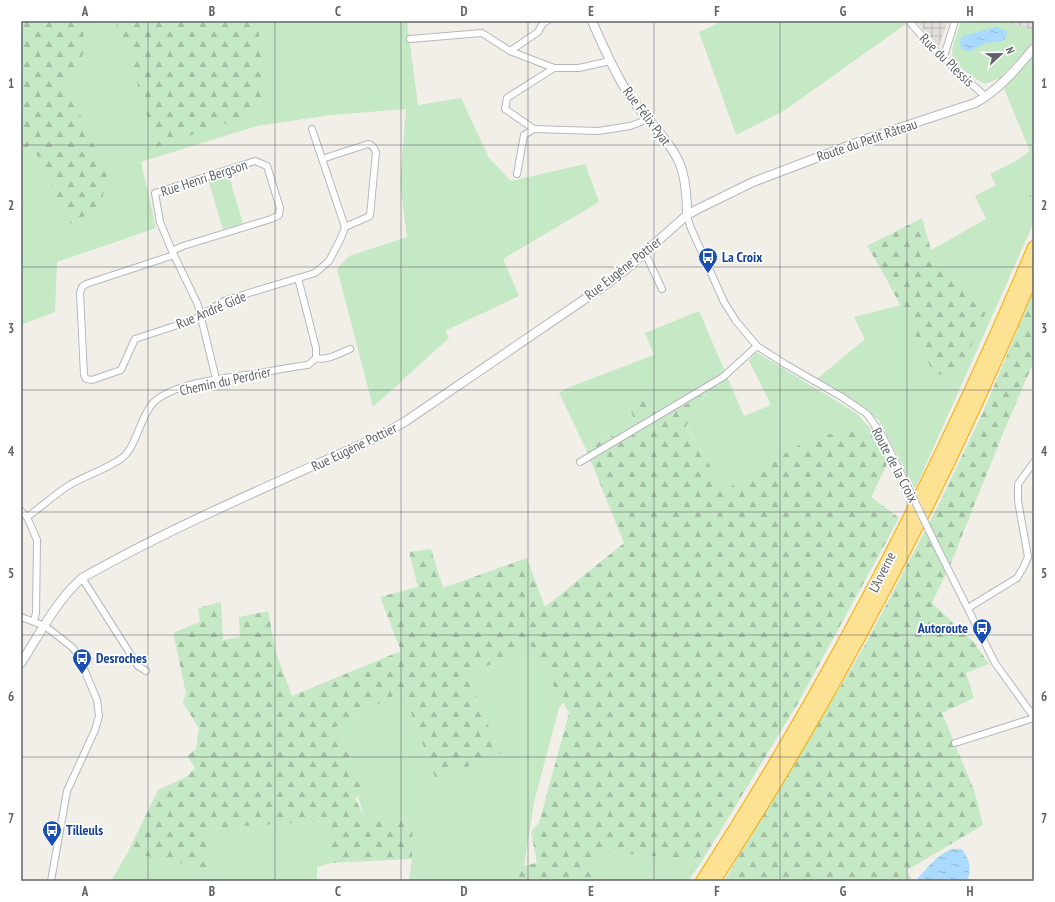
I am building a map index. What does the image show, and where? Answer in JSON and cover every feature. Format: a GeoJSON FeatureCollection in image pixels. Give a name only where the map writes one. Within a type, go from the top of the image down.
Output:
{"type":"FeatureCollection","features":[{"type":"Feature","properties":{"kind":"highway","name":"L'Arverne"},"geometry":{"type":"LineString","coordinates":[[702,881],[799,723],[872,591],[936,466],[969,396],[1034,247]]}},
{"type":"Feature","properties":{"kind":"highway","name":"L'Arverne"},"geometry":{"type":"LineString","coordinates":[[714,881],[801,740],[880,598],[949,463],[1014,321],[1034,272]]}},
{"type":"Feature","properties":{"kind":"street"},"geometry":{"type":"LineString","coordinates":[[510,51],[538,32],[543,23],[547,21]]}},
{"type":"Feature","properties":{"kind":"street","name":"Rue Félix Pyat"},"geometry":{"type":"LineString","coordinates":[[592,21],[610,61],[629,95],[675,155],[681,169],[688,215]]}},
{"type":"Feature","properties":{"kind":"street","name":"Rue du Plessis"},"geometry":{"type":"LineString","coordinates":[[909,21],[943,59],[986,97]]}},
{"type":"Feature","properties":{"kind":"street"},"geometry":{"type":"LineString","coordinates":[[943,59],[955,21]]}},
{"type":"Feature","properties":{"kind":"street"},"geometry":{"type":"LineString","coordinates":[[410,39],[482,32],[510,51],[554,68],[579,68],[610,61]]}},
{"type":"Feature","properties":{"kind":"street","name":"Route du Petit Râteau"},"geometry":{"type":"LineString","coordinates":[[688,215],[753,182],[869,138],[975,104],[986,97],[1007,79],[1034,48]]}},
{"type":"Feature","properties":{"kind":"street"},"geometry":{"type":"LineString","coordinates":[[534,129],[505,109],[507,98],[554,68]]}},
{"type":"Feature","properties":{"kind":"street"},"geometry":{"type":"LineString","coordinates":[[517,174],[524,135],[534,129],[598,131],[630,126],[641,122],[646,118]]}},
{"type":"Feature","properties":{"kind":"street"},"geometry":{"type":"LineString","coordinates":[[312,129],[322,159],[345,227],[370,216],[376,152],[374,148],[368,144],[322,159]]}},
{"type":"Feature","properties":{"kind":"street","name":"Rue Henri Bergson"},"geometry":{"type":"LineString","coordinates":[[255,161],[267,166],[280,208],[279,215],[271,219],[183,246],[173,253],[160,222],[155,193],[255,161]]}},
{"type":"Feature","properties":{"kind":"street","name":"Rue Eugène Pottier"},"geometry":{"type":"LineString","coordinates":[[21,663],[71,588],[82,578],[151,542],[382,435],[406,421],[624,271],[688,215]]}},
{"type":"Feature","properties":{"kind":"street","name":"Route de la Croix"},"geometry":{"type":"LineString","coordinates":[[688,215],[690,226],[724,302],[736,320],[757,346],[842,397],[867,414],[883,436],[995,663],[1034,718]]}},
{"type":"Feature","properties":{"kind":"street","name":"Rue André Gide"},"geometry":{"type":"LineString","coordinates":[[173,253],[86,284],[82,287],[80,293],[86,379],[92,380],[121,370],[136,339],[193,320],[226,300],[315,273],[329,261],[345,227]]}},
{"type":"Feature","properties":{"kind":"street"},"geometry":{"type":"LineString","coordinates":[[173,253],[198,305],[216,379]]}},
{"type":"Feature","properties":{"kind":"street"},"geometry":{"type":"LineString","coordinates":[[645,253],[662,289]]}},
{"type":"Feature","properties":{"kind":"street"},"geometry":{"type":"LineString","coordinates":[[298,278],[316,348],[316,358]]}},
{"type":"Feature","properties":{"kind":"street"},"geometry":{"type":"LineString","coordinates":[[580,462],[723,377],[757,346]]}},
{"type":"Feature","properties":{"kind":"street","name":"Chemin du Perdrier"},"geometry":{"type":"LineString","coordinates":[[27,517],[69,486],[123,457],[129,450],[144,417],[159,398],[176,390],[216,379],[308,365],[316,358],[321,360],[335,356],[350,349]]}},
{"type":"Feature","properties":{"kind":"street"},"geometry":{"type":"LineString","coordinates":[[968,608],[1017,578],[1028,557],[1018,501],[1018,484],[1034,462]]}},
{"type":"Feature","properties":{"kind":"street"},"geometry":{"type":"LineString","coordinates":[[21,511],[27,517],[37,540],[36,612],[34,621]]}},
{"type":"Feature","properties":{"kind":"street"},"geometry":{"type":"LineString","coordinates":[[82,578],[138,666],[146,671]]}},
{"type":"Feature","properties":{"kind":"street"},"geometry":{"type":"LineString","coordinates":[[21,617],[45,626],[72,648],[78,655],[97,700],[99,716],[95,730],[67,791],[51,881]]}},
{"type":"Feature","properties":{"kind":"street"},"geometry":{"type":"LineString","coordinates":[[955,743],[1034,718]]}},
{"type":"Feature","properties":{"kind":"shaded area"},"geometry":{"type":"Polygon","coordinates":[[[916,21],[948,21],[939,46],[916,21]]]}},
{"type":"Feature","properties":{"kind":"shaded area"},"geometry":{"type":"Polygon","coordinates":[[[1000,21],[1034,21],[1034,30],[1000,21]]]}},
{"type":"Feature","properties":{"kind":"green space"},"geometry":{"type":"Polygon","coordinates":[[[21,21],[407,21],[418,105],[461,98],[489,158],[511,181],[585,164],[599,202],[503,259],[519,296],[445,331],[449,338],[373,407],[337,269],[349,256],[407,237],[400,184],[406,109],[331,115],[257,126],[141,162],[156,228],[57,262],[55,312],[21,325],[21,21]]]}},
{"type":"Feature","properties":{"kind":"green space"},"geometry":{"type":"Polygon","coordinates":[[[21,21],[84,21],[83,54],[67,86],[107,174],[101,207],[69,224],[30,140],[23,168],[24,213],[21,215],[21,21]]]}},
{"type":"Feature","properties":{"kind":"green space"},"geometry":{"type":"Polygon","coordinates":[[[115,21],[257,21],[265,75],[265,110],[156,147],[129,55],[115,21]]]}},
{"type":"Feature","properties":{"kind":"green space"},"geometry":{"type":"Polygon","coordinates":[[[723,21],[903,21],[906,24],[785,110],[736,135],[699,32],[723,21]]]}},
{"type":"Feature","properties":{"kind":"green space"},"geometry":{"type":"Polygon","coordinates":[[[961,21],[1000,21],[1034,30],[1034,41],[1000,78],[985,84],[965,71],[953,57],[952,49],[961,21]]]}},
{"type":"Feature","properties":{"kind":"green space"},"geometry":{"type":"Polygon","coordinates":[[[1034,56],[1034,184],[1025,207],[1034,211],[1034,222],[915,489],[879,420],[817,379],[865,339],[854,317],[901,305],[933,372],[958,379],[986,306],[931,250],[986,219],[975,196],[996,185],[990,174],[1016,161],[1030,151],[1004,89],[1034,56]]]}},
{"type":"Feature","properties":{"kind":"green space"},"geometry":{"type":"Polygon","coordinates":[[[228,173],[243,224],[223,229],[208,179],[228,173]]]}},
{"type":"Feature","properties":{"kind":"green space"},"geometry":{"type":"Polygon","coordinates":[[[1034,184],[1034,211],[1025,207],[1034,184]]]}},
{"type":"Feature","properties":{"kind":"green space"},"geometry":{"type":"Polygon","coordinates":[[[922,218],[931,250],[988,307],[957,380],[933,372],[893,292],[867,246],[922,218]]]}},
{"type":"Feature","properties":{"kind":"green space"},"geometry":{"type":"Polygon","coordinates":[[[1034,290],[1034,361],[951,563],[932,603],[972,640],[989,664],[966,673],[974,698],[942,713],[975,793],[983,825],[907,870],[912,881],[724,881],[864,647],[938,506],[984,410],[1034,290]]]}},
{"type":"Feature","properties":{"kind":"green space"},"geometry":{"type":"Polygon","coordinates":[[[699,311],[744,416],[771,405],[749,361],[756,352],[856,413],[871,429],[814,436],[725,490],[686,425],[707,393],[663,418],[626,401],[636,423],[586,449],[559,393],[567,388],[654,355],[645,333],[699,311]]]}},
{"type":"Feature","properties":{"kind":"green space"},"geometry":{"type":"Polygon","coordinates":[[[707,392],[686,426],[725,490],[814,436],[871,429],[883,446],[887,464],[871,497],[899,518],[798,703],[702,861],[598,851],[592,881],[512,881],[512,868],[537,863],[531,832],[539,823],[569,713],[531,646],[467,675],[500,753],[436,780],[403,691],[335,727],[367,791],[355,798],[364,817],[413,819],[412,859],[331,863],[330,821],[210,828],[209,869],[128,852],[158,790],[186,777],[195,768],[187,756],[196,749],[199,728],[183,703],[186,693],[173,633],[200,622],[198,608],[221,602],[223,640],[240,637],[239,617],[268,611],[276,653],[292,696],[401,651],[380,597],[418,587],[409,552],[431,549],[443,588],[527,558],[545,607],[624,543],[586,449],[636,423],[626,401],[646,393],[663,418],[707,392]]]}},
{"type":"Feature","properties":{"kind":"green space"},"geometry":{"type":"Polygon","coordinates":[[[531,646],[563,702],[559,708],[534,802],[524,866],[512,868],[512,881],[409,881],[412,859],[413,819],[364,817],[358,797],[367,791],[335,727],[403,691],[436,780],[500,753],[467,675],[531,646]]]}},
{"type":"Feature","properties":{"kind":"green space"},"geometry":{"type":"Polygon","coordinates":[[[331,821],[331,863],[317,867],[317,881],[111,881],[128,852],[209,869],[210,828],[331,821]]]}},
{"type":"Feature","properties":{"kind":"green space"},"geometry":{"type":"Polygon","coordinates":[[[598,851],[702,861],[688,881],[592,881],[598,851]]]}},
{"type":"Feature","properties":{"kind":"water"},"geometry":{"type":"Polygon","coordinates":[[[996,27],[1005,30],[1007,35],[1003,41],[986,43],[970,51],[962,49],[959,42],[963,36],[996,27]]]}},
{"type":"Feature","properties":{"kind":"water"},"geometry":{"type":"Polygon","coordinates":[[[952,849],[962,849],[967,858],[970,868],[967,881],[918,881],[918,878],[933,862],[952,849]]]}},
{"type":"Feature","properties":{"kind":"place","name":"La Croix"},"geometry":{"type":"Point","coordinates":[708,274]}},
{"type":"Feature","properties":{"kind":"place","name":"Autoroute"},"geometry":{"type":"Point","coordinates":[982,645]}},
{"type":"Feature","properties":{"kind":"place","name":"Desroches"},"geometry":{"type":"Point","coordinates":[82,675]}},
{"type":"Feature","properties":{"kind":"place","name":"Tilleuls"},"geometry":{"type":"Point","coordinates":[52,847]}}]}
